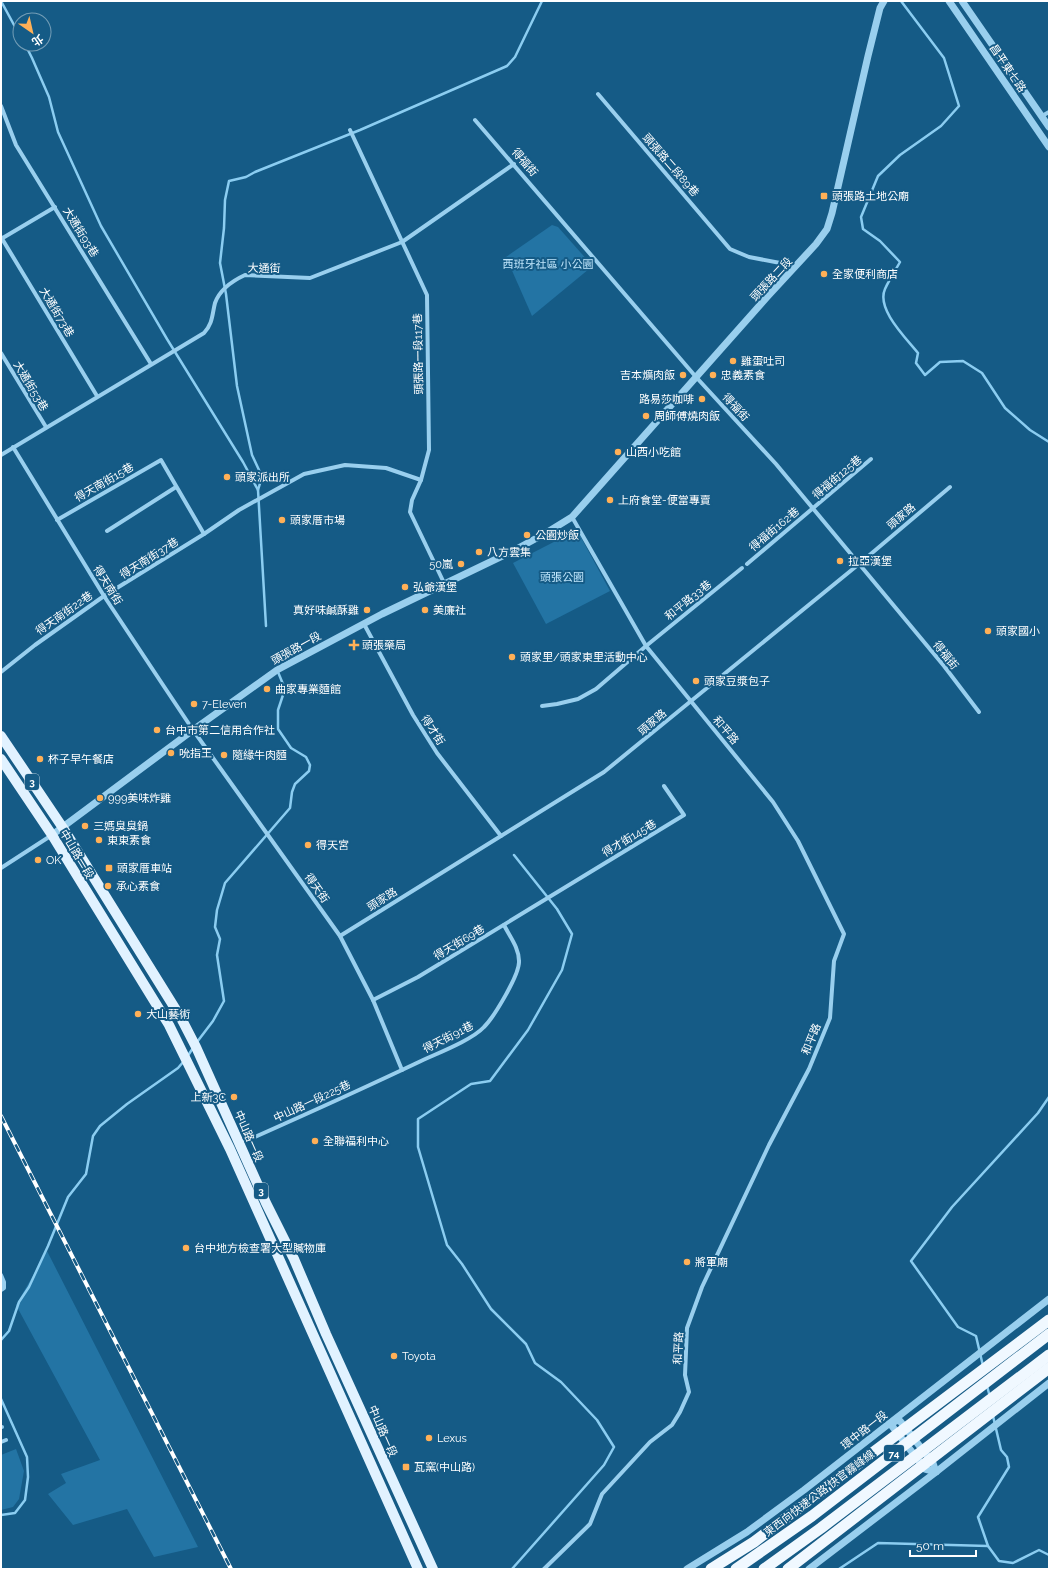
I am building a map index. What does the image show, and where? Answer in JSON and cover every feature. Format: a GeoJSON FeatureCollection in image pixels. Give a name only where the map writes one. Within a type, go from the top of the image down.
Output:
{"type":"FeatureCollection","features":[{"type":"Feature","properties":{"kind":"highway"},"geometry":{"type":"LineString","coordinates":[[711,1569],[754,1542],[1049,1320]]}},
{"type":"Feature","properties":{"kind":"highway","name":"東西向快速公路 快官霧峰線"},"geometry":{"type":"LineString","coordinates":[[736,1569],[812,1516],[1049,1334]]}},
{"type":"Feature","properties":{"kind":"highway","name":"74"},"geometry":{"type":"LineString","coordinates":[[764,1569],[821,1528],[1049,1356]]}},
{"type":"Feature","properties":{"kind":"highway"},"geometry":{"type":"LineString","coordinates":[[788,1569],[1049,1368]]}},
{"type":"Feature","properties":{"kind":"main road","name":"中山路一段"},"geometry":{"type":"LineString","coordinates":[[1,736],[63,828],[180,1018],[196,1047],[294,1259],[326,1334],[433,1569]]}},
{"type":"Feature","properties":{"kind":"main road","name":"中山路一段"},"geometry":{"type":"LineString","coordinates":[[1,759],[52,835],[169,1026],[230,1149],[418,1569]]}},
{"type":"Feature","properties":{"kind":"street","name":"頭張路二段"},"geometry":{"type":"LineString","coordinates":[[572,517],[797,266],[827,229],[880,8],[884,1]]}},
{"type":"Feature","properties":{"kind":"street","name":"昌平東七路"},"geometry":{"type":"LineString","coordinates":[[949,1],[1049,147]]}},
{"type":"Feature","properties":{"kind":"street","name":"昌平東七路"},"geometry":{"type":"LineString","coordinates":[[962,1],[1049,127]]}},
{"type":"Feature","properties":{"kind":"street","name":"頭張路二段89巷"},"geometry":{"type":"LineString","coordinates":[[598,94],[730,248],[749,257],[797,266]]}},
{"type":"Feature","properties":{"kind":"street","name":"大通街93巷"},"geometry":{"type":"LineString","coordinates":[[2,109],[16,145],[151,364]]}},
{"type":"Feature","properties":{"kind":"street"},"geometry":{"type":"LineString","coordinates":[[1042,116],[1049,112]]}},
{"type":"Feature","properties":{"kind":"street","name":"得福街"},"geometry":{"type":"LineString","coordinates":[[475,120],[696,377],[776,464],[814,508],[944,666],[979,712]]}},
{"type":"Feature","properties":{"kind":"street","name":"頭張路一段117巷"},"geometry":{"type":"LineString","coordinates":[[350,130],[427,295],[429,450],[421,480],[412,500],[410,512],[445,585]]}},
{"type":"Feature","properties":{"kind":"street","name":"大通街"},"geometry":{"type":"LineString","coordinates":[[1,455],[204,333],[213,319],[215,304],[220,294],[225,287],[245,275],[310,278],[402,242],[514,164]]}},
{"type":"Feature","properties":{"kind":"street"},"geometry":{"type":"LineString","coordinates":[[1,238],[55,207]]}},
{"type":"Feature","properties":{"kind":"street","name":"大通街73巷"},"geometry":{"type":"LineString","coordinates":[[1,238],[97,396]]}},
{"type":"Feature","properties":{"kind":"street","name":"大通街53巷"},"geometry":{"type":"LineString","coordinates":[[1,353],[46,427]]}},
{"type":"Feature","properties":{"kind":"street","name":"得天南街"},"geometry":{"type":"LineString","coordinates":[[13,447],[104,596],[193,730]]}},
{"type":"Feature","properties":{"kind":"street","name":"得福街125巷"},"geometry":{"type":"LineString","coordinates":[[814,508],[871,459]]}},
{"type":"Feature","properties":{"kind":"street","name":"得天南街15巷"},"geometry":{"type":"LineString","coordinates":[[57,520],[161,460],[176,487]]}},
{"type":"Feature","properties":{"kind":"street","name":"得天南街37巷"},"geometry":{"type":"LineString","coordinates":[[104,596],[204,534],[239,510],[304,474],[345,465],[386,468],[421,480]]}},
{"type":"Feature","properties":{"kind":"street"},"geometry":{"type":"LineString","coordinates":[[106,531],[176,487],[204,534]]}},
{"type":"Feature","properties":{"kind":"street","name":"頭家路"},"geometry":{"type":"LineString","coordinates":[[340,936],[604,772],[859,564],[950,487]]}},
{"type":"Feature","properties":{"kind":"street","name":"得福街162巷"},"geometry":{"type":"LineString","coordinates":[[747,564],[814,508]]}},
{"type":"Feature","properties":{"kind":"street","name":"頭張路一段"},"geometry":{"type":"LineString","coordinates":[[52,835],[193,730],[277,670],[364,624],[520,547],[572,517]]}},
{"type":"Feature","properties":{"kind":"street","name":"和平路"},"geometry":{"type":"LineString","coordinates":[[544,1569],[590,1524],[602,1494],[650,1442],[672,1425],[680,1412],[689,1392],[685,1375],[687,1328],[702,1287],[769,1145],[809,1069],[830,1018],[834,961],[844,934],[798,841],[773,802],[690,702],[646,646],[572,517]]}},
{"type":"Feature","properties":{"kind":"street","name":"和平路33巷"},"geometry":{"type":"LineString","coordinates":[[542,706],[578,699],[596,689],[646,646],[742,568]]}},
{"type":"Feature","properties":{"kind":"street","name":"得天南街22巷"},"geometry":{"type":"LineString","coordinates":[[1,672],[35,645],[104,596]]}},
{"type":"Feature","properties":{"kind":"street","name":"得才街"},"geometry":{"type":"LineString","coordinates":[[364,624],[412,715],[433,746],[500,836]]}},
{"type":"Feature","properties":{"kind":"street","name":"得天街"},"geometry":{"type":"LineString","coordinates":[[193,730],[340,936],[372,1000],[402,1070]]}},
{"type":"Feature","properties":{"kind":"street","name":"得才街145巷"},"geometry":{"type":"LineString","coordinates":[[552,896],[684,815],[664,786]]}},
{"type":"Feature","properties":{"kind":"street"},"geometry":{"type":"LineString","coordinates":[[1,868],[52,835]]}},
{"type":"Feature","properties":{"kind":"street","name":"得天街69巷"},"geometry":{"type":"LineString","coordinates":[[372,1000],[418,977],[552,896]]}},
{"type":"Feature","properties":{"kind":"street","name":"得天街91巷"},"geometry":{"type":"LineString","coordinates":[[402,1070],[462,1041],[483,1029],[493,1018],[508,991],[520,963],[517,950],[504,925]]}},
{"type":"Feature","properties":{"kind":"street","name":"中山路一段225巷"},"geometry":{"type":"LineString","coordinates":[[230,1149],[402,1070]]}},
{"type":"Feature","properties":{"kind":"street"},"geometry":{"type":"LineString","coordinates":[[1,1275],[4,1282],[4,1288],[1,1290]]}},
{"type":"Feature","properties":{"kind":"street","name":"環中路一段"},"geometry":{"type":"LineString","coordinates":[[687,1569],[747,1532],[895,1420],[1049,1299]]}},
{"type":"Feature","properties":{"kind":"street"},"geometry":{"type":"LineString","coordinates":[[809,1569],[1049,1383]]}},
{"type":"Feature","properties":{"kind":"street"},"geometry":{"type":"LineString","coordinates":[[895,1420],[892,1426],[925,1469],[936,1472]]}},
{"type":"Feature","properties":{"kind":"street"},"geometry":{"type":"LineString","coordinates":[[1,1442],[6,1440]]}},
{"type":"Feature","properties":{"kind":"green space","name":"西班牙社區 小公園"},"geometry":{"type":"Polygon","coordinates":[[[552,225],[558,227],[589,262],[589,269],[532,316],[506,257],[552,225]]]}},
{"type":"Feature","properties":{"kind":"green space","name":"頭張公園"},"geometry":{"type":"Polygon","coordinates":[[[577,530],[610,591],[546,624],[513,563],[577,530]]]}},
{"type":"Feature","properties":{"kind":"green space"},"geometry":{"type":"Polygon","coordinates":[[[47,1251],[198,1547],[154,1557],[127,1509],[73,1525],[48,1494],[66,1483],[61,1474],[100,1460],[16,1305],[47,1251]]]}},
{"type":"Feature","properties":{"kind":"green space"},"geometry":{"type":"Polygon","coordinates":[[[16,1449],[24,1471],[19,1499],[13,1507],[1,1510],[1,1455],[16,1449]]]}},
{"type":"Feature","properties":{"kind":"waterway"},"geometry":{"type":"LineString","coordinates":[[1,1],[12,21]]}},
{"type":"Feature","properties":{"kind":"waterway"},"geometry":{"type":"LineString","coordinates":[[258,490],[261,480],[259,470],[252,455],[237,386],[226,294],[220,263],[224,228],[225,200],[229,181],[246,177],[360,130],[507,66],[515,57],[542,1]]}},
{"type":"Feature","properties":{"kind":"waterway"},"geometry":{"type":"LineString","coordinates":[[901,1],[944,58],[959,106],[941,126],[900,155],[878,176],[861,217],[863,229],[880,241],[900,262],[885,289],[883,297],[888,314],[918,353],[916,363],[925,375],[940,362],[963,361],[982,373],[1005,408],[1030,430],[1049,442]]}},
{"type":"Feature","properties":{"kind":"waterway"},"geometry":{"type":"LineString","coordinates":[[29,52],[49,97],[58,132],[101,226],[167,339],[243,462],[258,490],[266,626]]}},
{"type":"Feature","properties":{"kind":"waterway"},"geometry":{"type":"LineString","coordinates":[[197,1042],[213,1021],[224,1001],[217,955],[220,939],[215,927],[217,910],[225,883],[290,808],[292,792],[295,784],[309,771],[310,765],[306,757],[291,748],[278,729],[278,710],[285,689],[278,672]]}},
{"type":"Feature","properties":{"kind":"waterway"},"geometry":{"type":"LineString","coordinates":[[512,1569],[604,1465],[614,1447],[597,1420],[561,1382],[535,1363],[526,1344],[491,1309],[462,1264],[447,1245],[418,1147],[418,1119],[471,1084],[490,1081],[528,1030],[562,970],[572,934],[557,909],[514,855]]}},
{"type":"Feature","properties":{"kind":"waterway"},"geometry":{"type":"LineString","coordinates":[[187,1057],[193,1048]]}},
{"type":"Feature","properties":{"kind":"waterway"},"geometry":{"type":"LineString","coordinates":[[1,1340],[9,1331],[19,1302],[29,1287],[68,1197],[86,1174],[93,1136],[100,1126],[127,1104],[178,1068],[184,1061]]}},
{"type":"Feature","properties":{"kind":"waterway"},"geometry":{"type":"LineString","coordinates":[[983,1366],[976,1336],[958,1327],[911,1261],[952,1207],[1038,1113],[1049,1097]]}},
{"type":"Feature","properties":{"kind":"waterway"},"geometry":{"type":"LineString","coordinates":[[987,1386],[990,1397]]}},
{"type":"Feature","properties":{"kind":"waterway"},"geometry":{"type":"LineString","coordinates":[[1,1399],[27,1457],[28,1477],[25,1500],[15,1513],[1,1515]]}},
{"type":"Feature","properties":{"kind":"waterway"},"geometry":{"type":"LineString","coordinates":[[993,1416],[1001,1450],[1007,1457],[1009,1467],[978,1517],[988,1546],[999,1561],[1013,1563],[1039,1550],[1049,1555]]}},
{"type":"Feature","properties":{"kind":"waterway"},"geometry":{"type":"LineString","coordinates":[[839,1569],[878,1543],[988,1546]]}},
{"type":"Feature","properties":{"kind":"railway"},"geometry":{"type":"LineString","coordinates":[[1,1116],[231,1569]]}},
{"type":"Feature","properties":{"kind":"place","name":"頭張路土地公廟"},"geometry":{"type":"Point","coordinates":[824,196]}},
{"type":"Feature","properties":{"kind":"place","name":"全家便利商店"},"geometry":{"type":"Point","coordinates":[824,274]}},
{"type":"Feature","properties":{"kind":"place","name":"雞蛋吐司"},"geometry":{"type":"Point","coordinates":[733,361]}},
{"type":"Feature","properties":{"kind":"place","name":"吉本爌肉飯"},"geometry":{"type":"Point","coordinates":[683,375]}},
{"type":"Feature","properties":{"kind":"place","name":"忠義素食"},"geometry":{"type":"Point","coordinates":[713,375]}},
{"type":"Feature","properties":{"kind":"place","name":"路易莎咖啡"},"geometry":{"type":"Point","coordinates":[702,399]}},
{"type":"Feature","properties":{"kind":"place","name":"周師傅燒肉飯"},"geometry":{"type":"Point","coordinates":[646,416]}},
{"type":"Feature","properties":{"kind":"place","name":"山西小吃館"},"geometry":{"type":"Point","coordinates":[618,452]}},
{"type":"Feature","properties":{"kind":"place","name":"頭家派出所"},"geometry":{"type":"Point","coordinates":[227,477]}},
{"type":"Feature","properties":{"kind":"place","name":"上府食堂-便當專賣"},"geometry":{"type":"Point","coordinates":[610,500]}},
{"type":"Feature","properties":{"kind":"place","name":"頭家厝市場"},"geometry":{"type":"Point","coordinates":[282,520]}},
{"type":"Feature","properties":{"kind":"place","name":"公園炒飯"},"geometry":{"type":"Point","coordinates":[527,535]}},
{"type":"Feature","properties":{"kind":"place","name":"八方雲集"},"geometry":{"type":"Point","coordinates":[479,552]}},
{"type":"Feature","properties":{"kind":"place","name":"拉亞漢堡"},"geometry":{"type":"Point","coordinates":[840,561]}},
{"type":"Feature","properties":{"kind":"place","name":"50嵐"},"geometry":{"type":"Point","coordinates":[461,564]}},
{"type":"Feature","properties":{"kind":"place","name":"弘爺漢堡"},"geometry":{"type":"Point","coordinates":[405,587]}},
{"type":"Feature","properties":{"kind":"place","name":"真好味鹹酥雞"},"geometry":{"type":"Point","coordinates":[367,610]}},
{"type":"Feature","properties":{"kind":"place","name":"美廉社"},"geometry":{"type":"Point","coordinates":[425,610]}},
{"type":"Feature","properties":{"kind":"place","name":"頭家國小"},"geometry":{"type":"Point","coordinates":[988,631]}},
{"type":"Feature","properties":{"kind":"place","name":"頭張藥局"},"geometry":{"type":"Point","coordinates":[354,645]}},
{"type":"Feature","properties":{"kind":"place","name":"頭家里/頭家東里活動中心"},"geometry":{"type":"Point","coordinates":[512,657]}},
{"type":"Feature","properties":{"kind":"place","name":"頭家豆漿包子"},"geometry":{"type":"Point","coordinates":[696,681]}},
{"type":"Feature","properties":{"kind":"place","name":"曲家專業麵館"},"geometry":{"type":"Point","coordinates":[267,689]}},
{"type":"Feature","properties":{"kind":"place","name":"7-Eleven"},"geometry":{"type":"Point","coordinates":[194,704]}},
{"type":"Feature","properties":{"kind":"place","name":"台中市第二信用合作社"},"geometry":{"type":"Point","coordinates":[157,730]}},
{"type":"Feature","properties":{"kind":"place","name":"吮指王"},"geometry":{"type":"Point","coordinates":[171,753]}},
{"type":"Feature","properties":{"kind":"place","name":"隨緣牛肉麵"},"geometry":{"type":"Point","coordinates":[224,755]}},
{"type":"Feature","properties":{"kind":"place","name":"杯子早午餐店"},"geometry":{"type":"Point","coordinates":[40,759]}},
{"type":"Feature","properties":{"kind":"place","name":"999美味炸雞"},"geometry":{"type":"Point","coordinates":[100,798]}},
{"type":"Feature","properties":{"kind":"place","name":"三媽臭臭鍋"},"geometry":{"type":"Point","coordinates":[85,826]}},
{"type":"Feature","properties":{"kind":"place","name":"東東素食"},"geometry":{"type":"Point","coordinates":[99,840]}},
{"type":"Feature","properties":{"kind":"place","name":"得天宮"},"geometry":{"type":"Point","coordinates":[308,845]}},
{"type":"Feature","properties":{"kind":"place","name":"OK"},"geometry":{"type":"Point","coordinates":[38,860]}},
{"type":"Feature","properties":{"kind":"place","name":"頭家厝車站"},"geometry":{"type":"Point","coordinates":[109,868]}},
{"type":"Feature","properties":{"kind":"place","name":"承心素食"},"geometry":{"type":"Point","coordinates":[108,886]}},
{"type":"Feature","properties":{"kind":"place","name":"大山藝術"},"geometry":{"type":"Point","coordinates":[138,1014]}},
{"type":"Feature","properties":{"kind":"place","name":"上新3C"},"geometry":{"type":"Point","coordinates":[234,1097]}},
{"type":"Feature","properties":{"kind":"place","name":"全聯福利中心"},"geometry":{"type":"Point","coordinates":[315,1141]}},
{"type":"Feature","properties":{"kind":"place","name":"台中地方檢查署大型贓物庫"},"geometry":{"type":"Point","coordinates":[186,1248]}},
{"type":"Feature","properties":{"kind":"place","name":"將軍廟"},"geometry":{"type":"Point","coordinates":[687,1262]}},
{"type":"Feature","properties":{"kind":"place","name":"Toyota"},"geometry":{"type":"Point","coordinates":[394,1356]}},
{"type":"Feature","properties":{"kind":"place","name":"Lexus"},"geometry":{"type":"Point","coordinates":[429,1438]}},
{"type":"Feature","properties":{"kind":"place","name":"瓦窯(中山路)"},"geometry":{"type":"Point","coordinates":[406,1467]}}]}
